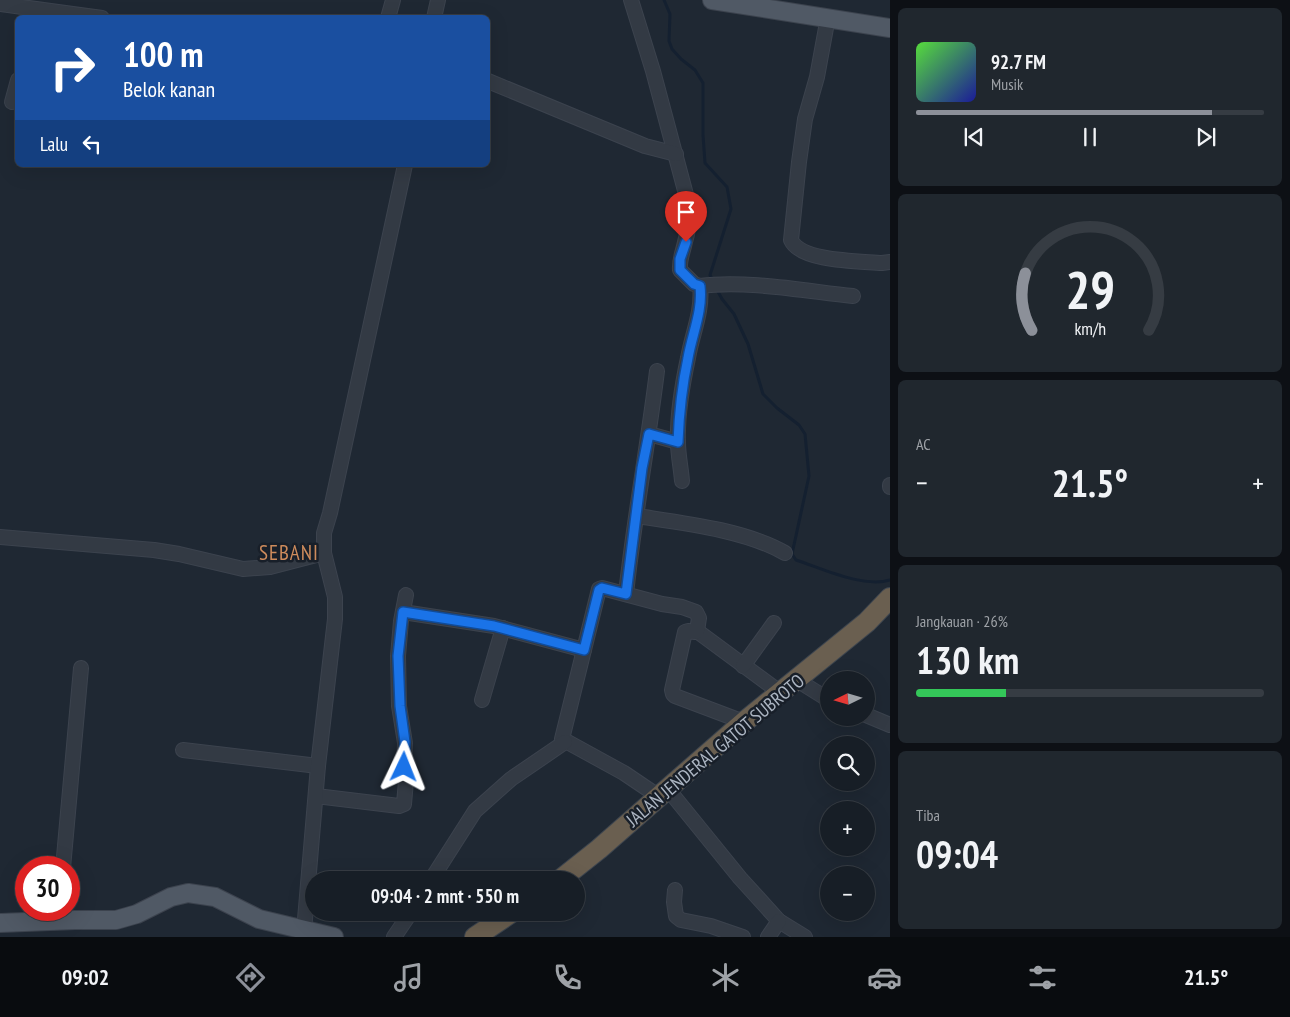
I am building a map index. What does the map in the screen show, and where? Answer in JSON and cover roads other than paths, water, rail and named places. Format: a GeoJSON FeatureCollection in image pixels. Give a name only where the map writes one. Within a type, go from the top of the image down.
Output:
{"type":"FeatureCollection","features":[{"type":"Feature","properties":{"kind":"highway","name":"JALAN JENDERAL GATOT SUBROTO"},"geometry":{"type":"LineString","coordinates":[[571,871],[744,722],[867,622],[890,598]]}},
{"type":"Feature","properties":{"kind":"highway"},"geometry":{"type":"LineString","coordinates":[[475,937],[499,921]]}},
{"type":"Feature","properties":{"kind":"main road"},"geometry":{"type":"LineString","coordinates":[[712,0],[791,6],[828,17],[890,28]]}},
{"type":"Feature","properties":{"kind":"main road"},"geometry":{"type":"LineString","coordinates":[[80,917],[116,920],[125,918],[171,897],[188,893],[215,897],[259,919],[334,937]]}},
{"type":"Feature","properties":{"kind":"main road"},"geometry":{"type":"LineString","coordinates":[[0,924],[19,921]]}},
{"type":"Feature","properties":{"kind":"street"},"geometry":{"type":"LineString","coordinates":[[389,15],[393,0]]}},
{"type":"Feature","properties":{"kind":"street"},"geometry":{"type":"LineString","coordinates":[[435,15],[438,0]]}},
{"type":"Feature","properties":{"kind":"street"},"geometry":{"type":"LineString","coordinates":[[631,0],[688,202],[690,217],[686,242],[680,259],[680,270],[694,284],[754,285],[853,296]]}},
{"type":"Feature","properties":{"kind":"street"},"geometry":{"type":"LineString","coordinates":[[0,4],[36,13],[62,15]]}},
{"type":"Feature","properties":{"kind":"street"},"geometry":{"type":"LineString","coordinates":[[828,17],[816,81],[805,119],[791,240],[799,250],[821,257],[882,263],[890,262]]}},
{"type":"Feature","properties":{"kind":"street"},"geometry":{"type":"LineString","coordinates":[[490,82],[645,146],[676,154]]}},
{"type":"Feature","properties":{"kind":"street"},"geometry":{"type":"LineString","coordinates":[[12,102],[15,91]]}},
{"type":"Feature","properties":{"kind":"street"},"geometry":{"type":"LineString","coordinates":[[304,931],[318,766],[335,619],[335,597],[324,552],[324,533],[330,513],[405,167]]}},
{"type":"Feature","properties":{"kind":"street"},"geometry":{"type":"LineString","coordinates":[[682,481],[678,442],[680,403],[688,357],[701,303],[708,285]]}},
{"type":"Feature","properties":{"kind":"street"},"geometry":{"type":"LineString","coordinates":[[626,594],[642,468],[649,434],[657,371]]}},
{"type":"Feature","properties":{"kind":"street"},"geometry":{"type":"LineString","coordinates":[[649,434],[678,442]]}},
{"type":"Feature","properties":{"kind":"street"},"geometry":{"type":"LineString","coordinates":[[637,516],[740,535],[772,545],[786,553]]}},
{"type":"Feature","properties":{"kind":"street"},"geometry":{"type":"LineString","coordinates":[[0,537],[154,550],[179,554],[243,570],[279,565],[324,552]]}},
{"type":"Feature","properties":{"kind":"street"},"geometry":{"type":"LineString","coordinates":[[697,631],[699,618],[696,612],[692,610],[602,588],[599,590],[573,702],[562,739],[662,792],[779,921],[805,937]]}},
{"type":"Feature","properties":{"kind":"street"},"geometry":{"type":"LineString","coordinates":[[316,796],[399,806],[404,804],[406,781],[404,767],[405,742],[400,706],[398,656],[406,595]]}},
{"type":"Feature","properties":{"kind":"street"},"geometry":{"type":"LineString","coordinates":[[403,612],[503,628],[584,650]]}},
{"type":"Feature","properties":{"kind":"street"},"geometry":{"type":"LineString","coordinates":[[743,666],[774,623]]}},
{"type":"Feature","properties":{"kind":"street"},"geometry":{"type":"LineString","coordinates":[[482,700],[503,628]]}},
{"type":"Feature","properties":{"kind":"street"},"geometry":{"type":"LineString","coordinates":[[744,722],[673,694],[672,690],[685,632],[688,630],[697,631],[781,693]]}},
{"type":"Feature","properties":{"kind":"street"},"geometry":{"type":"LineString","coordinates":[[64,856],[81,668]]}},
{"type":"Feature","properties":{"kind":"street"},"geometry":{"type":"LineString","coordinates":[[797,680],[820,694]]}},
{"type":"Feature","properties":{"kind":"street"},"geometry":{"type":"LineString","coordinates":[[875,719],[890,725]]}},
{"type":"Feature","properties":{"kind":"street"},"geometry":{"type":"LineString","coordinates":[[437,871],[475,811],[511,779],[565,742]]}},
{"type":"Feature","properties":{"kind":"street"},"geometry":{"type":"LineString","coordinates":[[183,750],[318,766]]}},
{"type":"Feature","properties":{"kind":"street"},"geometry":{"type":"LineString","coordinates":[[675,890],[676,916],[681,920],[711,926],[744,937]]}},
{"type":"Feature","properties":{"kind":"street"},"geometry":{"type":"LineString","coordinates":[[394,937],[405,921]]}},
{"type":"Feature","properties":{"kind":"street"},"geometry":{"type":"LineString","coordinates":[[768,937],[779,921]]}},
{"type":"Feature","properties":{"kind":"waterway"},"geometry":{"type":"LineString","coordinates":[[664,0],[670,14],[669,41],[672,49],[695,70],[703,83],[705,163],[727,187],[731,209],[710,275],[713,281]]}},
{"type":"Feature","properties":{"kind":"waterway"},"geometry":{"type":"LineString","coordinates":[[716,288],[734,314],[748,344],[763,394],[799,425],[805,434],[809,476],[792,554],[796,560],[856,580],[868,582],[890,580]]}},
{"type":"Feature","properties":{"kind":"district","name":"SEBANI"},"geometry":{"type":"Point","coordinates":[289,553]}}]}
